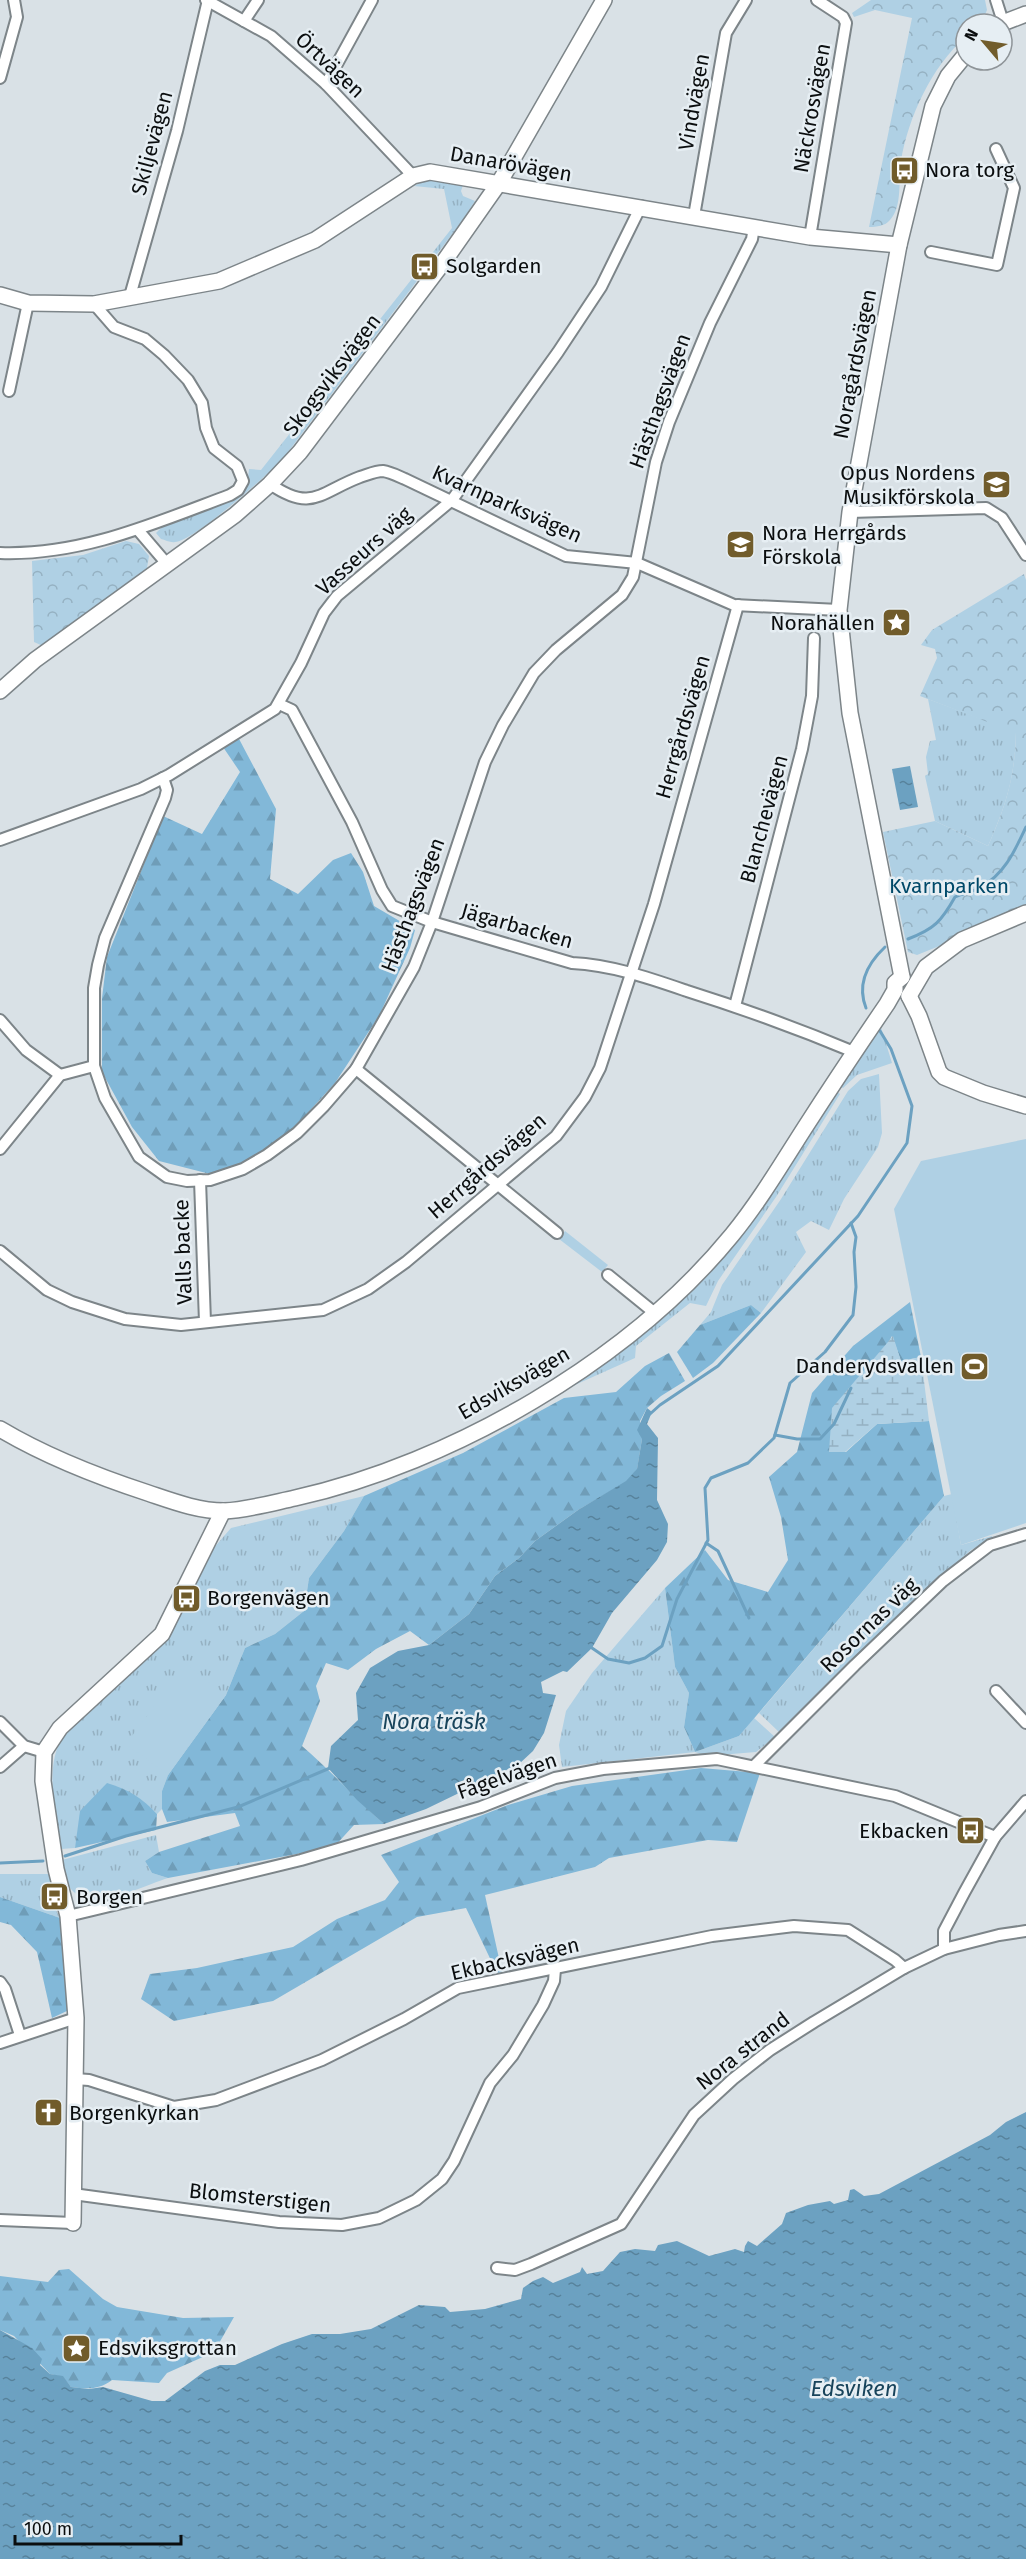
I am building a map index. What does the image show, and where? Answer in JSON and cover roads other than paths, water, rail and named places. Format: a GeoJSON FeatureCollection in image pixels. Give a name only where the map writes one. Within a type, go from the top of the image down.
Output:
{"type":"FeatureCollection","features":[{"type":"Feature","properties":{"kind":"street"},"geometry":{"type":"LineString","coordinates":[[0,78],[17,16],[14,0]]}},
{"type":"Feature","properties":{"kind":"street","name":"Örtvägen"},"geometry":{"type":"LineString","coordinates":[[207,0],[271,36],[326,84],[412,176]]}},
{"type":"Feature","properties":{"kind":"street","name":"Skiljevägen"},"geometry":{"type":"LineString","coordinates":[[130,296],[177,131],[207,0]]}},
{"type":"Feature","properties":{"kind":"street"},"geometry":{"type":"LineString","coordinates":[[244,21],[258,0]]}},
{"type":"Feature","properties":{"kind":"street"},"geometry":{"type":"LineString","coordinates":[[326,84],[372,0]]}},
{"type":"Feature","properties":{"kind":"street","name":"Skogsviksvägen"},"geometry":{"type":"LineString","coordinates":[[0,691],[34,660],[235,515],[270,484],[300,452],[445,260],[499,183],[604,0]]}},
{"type":"Feature","properties":{"kind":"street","name":"Vindvägen"},"geometry":{"type":"LineString","coordinates":[[694,216],[726,33],[746,0]]}},
{"type":"Feature","properties":{"kind":"street","name":"Näckrosvägen"},"geometry":{"type":"LineString","coordinates":[[810,237],[846,22],[843,17],[817,0]]}},
{"type":"Feature","properties":{"kind":"street","name":"Noragårdsvägen"},"geometry":{"type":"LineString","coordinates":[[954,69],[933,106],[899,245],[850,512],[839,610],[850,713],[905,987],[919,1016],[939,1072],[944,1077],[983,1093],[1026,1106]]}},
{"type":"Feature","properties":{"kind":"street"},"geometry":{"type":"LineString","coordinates":[[931,252],[997,265],[1014,188],[996,149]]}},
{"type":"Feature","properties":{"kind":"street","name":"Danarövägen"},"geometry":{"type":"LineString","coordinates":[[0,295],[28,303],[94,304],[219,281],[315,240],[412,176],[430,172],[468,176],[810,237],[899,245]]}},
{"type":"Feature","properties":{"kind":"street","name":"Vasseurs väg"},"geometry":{"type":"LineString","coordinates":[[0,840],[115,799],[163,778],[275,709],[324,613],[337,596],[452,500],[558,352],[601,287],[641,206]]}},
{"type":"Feature","properties":{"kind":"street","name":"Hästhagsvägen"},"geometry":{"type":"LineString","coordinates":[[163,778],[167,790],[165,798],[105,938],[98,965],[94,988],[94,1066],[105,1098],[139,1157],[167,1177],[210,1180],[243,1168],[267,1155],[297,1133],[356,1069],[414,967],[432,922],[485,762],[507,717],[534,673],[556,650],[622,595],[633,577],[656,462],[666,432],[693,361],[752,239],[754,227]]}},
{"type":"Feature","properties":{"kind":"street"},"geometry":{"type":"LineString","coordinates":[[9,391],[28,303]]}},
{"type":"Feature","properties":{"kind":"street"},"geometry":{"type":"LineString","coordinates":[[0,553],[50,551],[138,530],[230,495],[238,490],[243,481],[237,466],[214,448],[206,428],[202,403],[188,380],[145,339],[114,327],[94,304]]}},
{"type":"Feature","properties":{"kind":"street","name":"Kvarnparksvägen"},"geometry":{"type":"LineString","coordinates":[[270,484],[287,496],[301,500],[312,499],[362,476],[382,471],[452,500],[566,556],[637,563],[738,605],[839,610]]}},
{"type":"Feature","properties":{"kind":"street"},"geometry":{"type":"LineString","coordinates":[[850,512],[986,508],[1002,518],[1026,555]]}},
{"type":"Feature","properties":{"kind":"street"},"geometry":{"type":"LineString","coordinates":[[138,530],[167,564]]}},
{"type":"Feature","properties":{"kind":"street","name":"Herrgårdsvägen"},"geometry":{"type":"LineString","coordinates":[[0,1251],[47,1290],[72,1302],[124,1319],[181,1325],[323,1310],[368,1289],[406,1262],[556,1136],[585,1097],[600,1068],[654,904],[738,605]]}},
{"type":"Feature","properties":{"kind":"street","name":"Blanchevägen"},"geometry":{"type":"LineString","coordinates":[[735,1006],[802,749],[812,696],[814,638]]}},
{"type":"Feature","properties":{"kind":"street","name":"Jägarbacken"},"geometry":{"type":"LineString","coordinates":[[279,704],[292,710],[352,822],[382,891],[392,906],[432,922],[572,963],[630,972],[735,1006],[854,1052]]}},
{"type":"Feature","properties":{"kind":"street","name":"Edsviksvägen"},"geometry":{"type":"LineString","coordinates":[[0,1429],[54,1458],[105,1479],[199,1508],[223,1511],[328,1490],[414,1461],[487,1425],[567,1379],[656,1314],[730,1237],[749,1213],[854,1052],[905,987],[926,967],[962,940],[1026,913]]}},
{"type":"Feature","properties":{"kind":"street"},"geometry":{"type":"LineString","coordinates":[[0,1020],[26,1050],[60,1075]]}},
{"type":"Feature","properties":{"kind":"street"},"geometry":{"type":"LineString","coordinates":[[0,1149],[60,1075],[94,1066]]}},
{"type":"Feature","properties":{"kind":"street"},"geometry":{"type":"LineString","coordinates":[[356,1069],[557,1233]]}},
{"type":"Feature","properties":{"kind":"street","name":"Valls backe"},"geometry":{"type":"LineString","coordinates":[[200,1180],[205,1322]]}},
{"type":"Feature","properties":{"kind":"street"},"geometry":{"type":"LineString","coordinates":[[608,1275],[656,1314]]}},
{"type":"Feature","properties":{"kind":"street"},"geometry":{"type":"LineString","coordinates":[[0,2220],[73,2223],[76,2018],[68,1916],[42,1781],[44,1752],[60,1728],[162,1634],[223,1511]]}},
{"type":"Feature","properties":{"kind":"street","name":"Rosornas väg"},"geometry":{"type":"LineString","coordinates":[[754,1766],[855,1665],[944,1581],[990,1545],[1026,1534]]}},
{"type":"Feature","properties":{"kind":"street"},"geometry":{"type":"LineString","coordinates":[[996,1691],[1026,1724]]}},
{"type":"Feature","properties":{"kind":"street"},"geometry":{"type":"LineString","coordinates":[[0,1722],[24,1746],[44,1752]]}},
{"type":"Feature","properties":{"kind":"street"},"geometry":{"type":"LineString","coordinates":[[0,1767],[24,1746]]}},
{"type":"Feature","properties":{"kind":"street","name":"Fågelvägen"},"geometry":{"type":"LineString","coordinates":[[68,1916],[302,1860],[481,1807],[555,1778],[603,1769],[717,1759],[895,1796],[995,1837]]}},
{"type":"Feature","properties":{"kind":"street"},"geometry":{"type":"LineString","coordinates":[[944,1949],[944,1931],[995,1837],[1026,1801]]}},
{"type":"Feature","properties":{"kind":"street","name":"Ekbacksvägen"},"geometry":{"type":"LineString","coordinates":[[75,2079],[89,2080],[174,2107],[216,2100],[322,2060],[404,2019],[459,1988],[712,1936],[794,1926],[848,1930],[904,1968]]}},
{"type":"Feature","properties":{"kind":"street","name":"Nora strand"},"geometry":{"type":"LineString","coordinates":[[497,2268],[515,2270],[621,2224],[688,2122],[733,2079],[770,2050],[904,1968],[944,1949],[999,1935],[1026,1931]]}},
{"type":"Feature","properties":{"kind":"street","name":"Blomsterstigen"},"geometry":{"type":"LineString","coordinates":[[74,2194],[279,2222],[342,2225],[379,2218],[416,2200],[442,2179],[454,2161],[490,2084],[513,2055],[543,2005],[554,1981],[555,1969]]}},
{"type":"Feature","properties":{"kind":"street"},"geometry":{"type":"LineString","coordinates":[[0,1982],[5,1989],[20,2035]]}},
{"type":"Feature","properties":{"kind":"street"},"geometry":{"type":"LineString","coordinates":[[0,2043],[76,2018]]}},
{"type":"Feature","properties":{"kind":"water"},"geometry":{"type":"Polygon","coordinates":[[[910,766],[918,807],[900,810],[892,769],[910,766]]]}},
{"type":"Feature","properties":{"kind":"water","name":"Nora träsk"},"geometry":{"type":"Polygon","coordinates":[[[647,1408],[652,1412],[647,1424],[658,1438],[657,1500],[668,1524],[667,1542],[657,1560],[612,1613],[592,1648],[567,1672],[563,1671],[541,1682],[543,1693],[556,1695],[544,1733],[533,1751],[519,1764],[426,1809],[384,1824],[357,1800],[328,1768],[331,1746],[358,1720],[356,1693],[370,1668],[398,1651],[429,1645],[469,1614],[495,1576],[519,1558],[535,1541],[578,1510],[626,1481],[637,1469],[642,1439],[637,1430],[647,1408]]]}},
{"type":"Feature","properties":{"kind":"water","name":"Edsviken"},"geometry":{"type":"Polygon","coordinates":[[[1026,2112],[1026,2559],[0,2559],[0,2330],[32,2348],[42,2359],[40,2365],[50,2374],[63,2376],[71,2387],[89,2389],[103,2387],[152,2401],[165,2401],[205,2371],[220,2365],[235,2365],[282,2344],[312,2334],[340,2334],[371,2329],[419,2305],[445,2307],[450,2312],[485,2309],[521,2299],[523,2288],[543,2277],[553,2283],[580,2272],[582,2267],[587,2274],[603,2271],[620,2252],[635,2249],[655,2251],[658,2245],[677,2241],[709,2256],[735,2249],[744,2252],[748,2241],[757,2246],[782,2224],[786,2213],[808,2205],[830,2201],[834,2204],[848,2200],[850,2190],[854,2189],[864,2196],[879,2194],[990,2135],[1006,2122],[1026,2112]]]}},
{"type":"Feature","properties":{"kind":"waterway"},"geometry":{"type":"LineString","coordinates":[[908,939],[936,924],[955,897],[978,889],[997,875],[1008,861],[1026,827]]}},
{"type":"Feature","properties":{"kind":"waterway"},"geometry":{"type":"LineString","coordinates":[[866,1008],[863,999],[865,975],[873,960],[885,947]]}},
{"type":"Feature","properties":{"kind":"waterway"},"geometry":{"type":"LineString","coordinates":[[650,1414],[718,1366],[858,1216],[907,1143],[912,1106],[891,1049],[880,1031]]}},
{"type":"Feature","properties":{"kind":"waterway"},"geometry":{"type":"LineString","coordinates":[[592,1648],[608,1659],[629,1663],[645,1658],[662,1646],[677,1599],[708,1540],[705,1488],[711,1478],[748,1463],[774,1438],[790,1383],[825,1352],[853,1315],[856,1287],[854,1252],[856,1237],[851,1223]]}},
{"type":"Feature","properties":{"kind":"waterway"},"geometry":{"type":"LineString","coordinates":[[775,1435],[797,1439],[820,1439],[834,1424],[851,1388]]}},
{"type":"Feature","properties":{"kind":"waterway"},"geometry":{"type":"LineString","coordinates":[[706,1543],[718,1551],[749,1618]]}},
{"type":"Feature","properties":{"kind":"waterway"},"geometry":{"type":"LineString","coordinates":[[65,1856],[126,1836],[238,1807],[330,1768]]}},
{"type":"Feature","properties":{"kind":"waterway"},"geometry":{"type":"LineString","coordinates":[[0,1863],[43,1861]]}},
{"type":"Feature","properties":{"kind":"place","name":"Nora torg"},"geometry":{"type":"Point","coordinates":[904,170]}},
{"type":"Feature","properties":{"kind":"place","name":"Solgarden"},"geometry":{"type":"Point","coordinates":[425,266]}},
{"type":"Feature","properties":{"kind":"place","name":"Opus Nordens Musikförskola"},"geometry":{"type":"Point","coordinates":[996,485]}},
{"type":"Feature","properties":{"kind":"place","name":"Nora Herrgårds Förskola"},"geometry":{"type":"Point","coordinates":[741,545]}},
{"type":"Feature","properties":{"kind":"place","name":"Norahällen"},"geometry":{"type":"Point","coordinates":[896,623]}},
{"type":"Feature","properties":{"kind":"place","name":"Danderydsvallen"},"geometry":{"type":"Point","coordinates":[975,1366]}},
{"type":"Feature","properties":{"kind":"place","name":"Borgenvägen"},"geometry":{"type":"Point","coordinates":[186,1598]}},
{"type":"Feature","properties":{"kind":"place","name":"Ekbacken"},"geometry":{"type":"Point","coordinates":[970,1831]}},
{"type":"Feature","properties":{"kind":"place","name":"Borgen"},"geometry":{"type":"Point","coordinates":[55,1897]}},
{"type":"Feature","properties":{"kind":"place","name":"Borgenkyrkan"},"geometry":{"type":"Point","coordinates":[48,2113]}},
{"type":"Feature","properties":{"kind":"place","name":"Edsviksgrottan"},"geometry":{"type":"Point","coordinates":[77,2348]}},
{"type":"Feature","properties":{"kind":"park label","name":"Kvarnparken"},"geometry":{"type":"Point","coordinates":[949,886]}}]}
